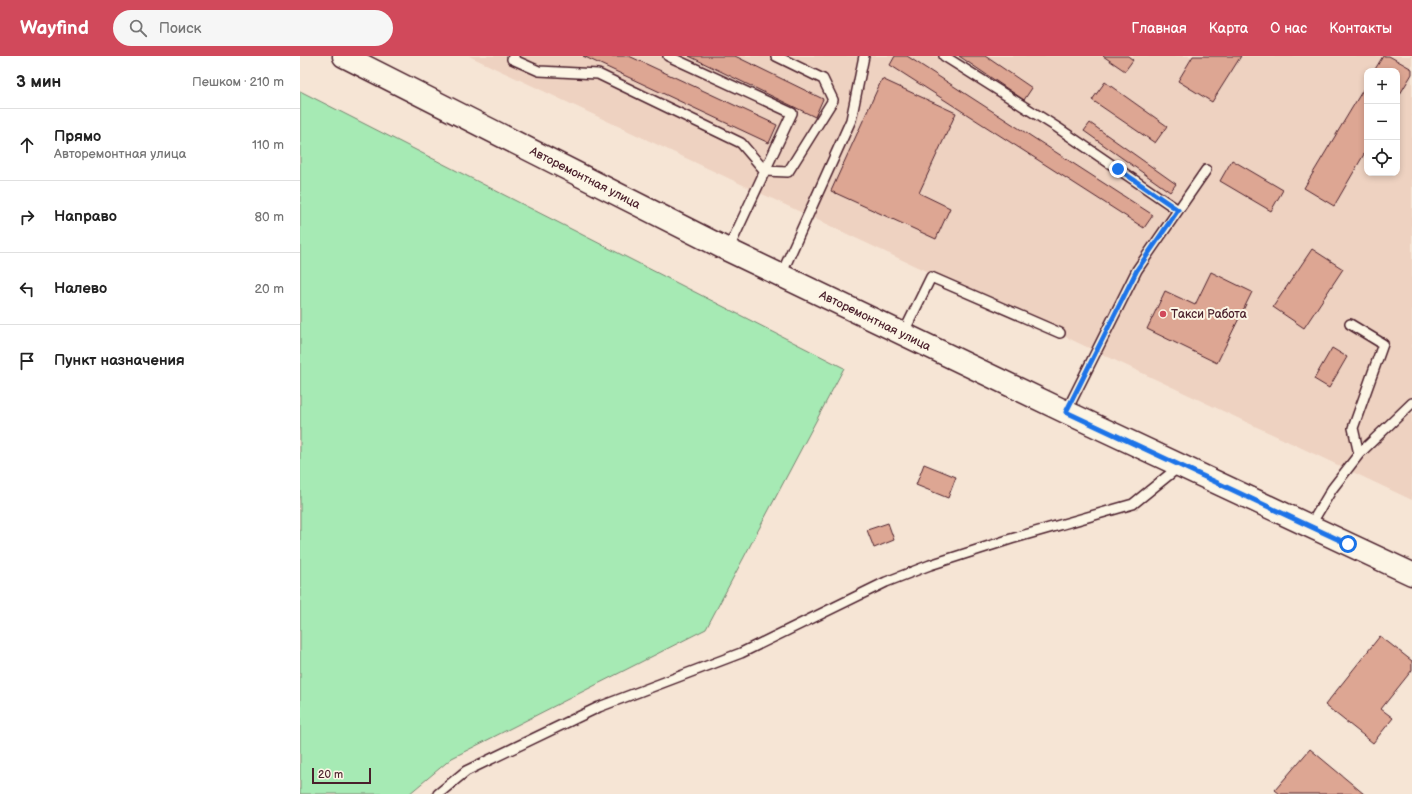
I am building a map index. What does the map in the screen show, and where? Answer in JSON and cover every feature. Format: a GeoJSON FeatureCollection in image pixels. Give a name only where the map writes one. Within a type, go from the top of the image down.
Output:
{"type":"FeatureCollection","features":[{"type":"Feature","properties":{"kind":"main road","name":"Авторемонтная улица"},"geometry":{"type":"LineString","coordinates":[[344,56],[728,250],[1066,412],[1412,574]]}},
{"type":"Feature","properties":{"kind":"lane"},"geometry":{"type":"LineString","coordinates":[[514,56],[512,59],[539,71],[598,74],[741,143],[765,171],[788,172],[833,100],[823,79],[776,56]]}},
{"type":"Feature","properties":{"kind":"lane"},"geometry":{"type":"LineString","coordinates":[[668,56],[792,113],[728,250]]}},
{"type":"Feature","properties":{"kind":"lane"},"geometry":{"type":"LineString","coordinates":[[781,275],[851,120],[864,56]]}},
{"type":"Feature","properties":{"kind":"lane"},"geometry":{"type":"LineString","coordinates":[[944,56],[1058,128],[1178,210]]}},
{"type":"Feature","properties":{"kind":"lane"},"geometry":{"type":"LineString","coordinates":[[1066,412],[1137,270],[1206,170]]}},
{"type":"Feature","properties":{"kind":"lane"},"geometry":{"type":"LineString","coordinates":[[903,334],[931,277],[1060,333]]}},
{"type":"Feature","properties":{"kind":"lane"},"geometry":{"type":"LineString","coordinates":[[1350,324],[1383,344],[1353,428],[1359,454]]}},
{"type":"Feature","properties":{"kind":"lane"},"geometry":{"type":"LineString","coordinates":[[1310,526],[1332,489],[1359,454],[1412,403]]}},
{"type":"Feature","properties":{"kind":"lane"},"geometry":{"type":"LineString","coordinates":[[438,794],[466,771],[599,707],[741,653],[886,582],[930,565],[1011,539],[1133,504],[1181,466]]}},
{"type":"Feature","properties":{"kind":"shaded area"},"geometry":{"type":"Polygon","coordinates":[[[469,56],[1412,56],[1412,500],[469,56]]]}},
{"type":"Feature","properties":{"kind":"green space"},"geometry":{"type":"Polygon","coordinates":[[[300,91],[844,368],[706,629],[452,758],[409,794],[300,794],[300,91]]]}},
{"type":"Feature","properties":{"kind":"building"},"geometry":{"type":"Polygon","coordinates":[[[583,56],[629,56],[777,125],[769,143],[583,56]]]}},
{"type":"Feature","properties":{"kind":"building"},"geometry":{"type":"Polygon","coordinates":[[[689,56],[735,56],[823,99],[815,117],[689,56]]]}},
{"type":"Feature","properties":{"kind":"building"},"geometry":{"type":"Polygon","coordinates":[[[895,56],[907,56],[1153,215],[1144,228],[890,65],[895,56]]]}},
{"type":"Feature","properties":{"kind":"building"},"geometry":{"type":"Polygon","coordinates":[[[959,56],[985,56],[1032,88],[1024,100],[959,56]]]}},
{"type":"Feature","properties":{"kind":"building"},"geometry":{"type":"Polygon","coordinates":[[[1103,56],[1128,56],[1133,60],[1125,71],[1103,56]]]}},
{"type":"Feature","properties":{"kind":"building"},"geometry":{"type":"Polygon","coordinates":[[[1193,56],[1241,56],[1212,102],[1178,81],[1193,56]]]}},
{"type":"Feature","properties":{"kind":"building"},"geometry":{"type":"Polygon","coordinates":[[[1383,56],[1389,56],[1412,69],[1412,74],[1400,94],[1400,68],[1376,68],[1383,56]]]}},
{"type":"Feature","properties":{"kind":"building"},"geometry":{"type":"Polygon","coordinates":[[[882,79],[956,113],[919,193],[950,208],[936,239],[831,191],[882,79]]]}},
{"type":"Feature","properties":{"kind":"building"},"geometry":{"type":"Polygon","coordinates":[[[1105,82],[1167,126],[1155,143],[1092,100],[1105,82]]]}},
{"type":"Feature","properties":{"kind":"building"},"geometry":{"type":"Polygon","coordinates":[[[1364,88],[1364,154],[1334,206],[1304,188],[1364,88]]]}},
{"type":"Feature","properties":{"kind":"building"},"geometry":{"type":"Polygon","coordinates":[[[1090,123],[1176,184],[1170,192],[1084,131],[1090,123]]]}},
{"type":"Feature","properties":{"kind":"building"},"geometry":{"type":"Polygon","coordinates":[[[1232,160],[1283,190],[1271,211],[1220,181],[1232,160]]]}},
{"type":"Feature","properties":{"kind":"building"},"geometry":{"type":"Polygon","coordinates":[[[1312,249],[1343,269],[1304,328],[1273,307],[1312,249]]]}},
{"type":"Feature","properties":{"kind":"building"},"geometry":{"type":"Polygon","coordinates":[[[1211,272],[1252,292],[1217,363],[1147,329],[1165,291],[1195,305],[1211,272]]]}},
{"type":"Feature","properties":{"kind":"building"},"geometry":{"type":"Polygon","coordinates":[[[1332,348],[1347,357],[1329,388],[1314,379],[1332,348]]]}},
{"type":"Feature","properties":{"kind":"building"},"geometry":{"type":"Polygon","coordinates":[[[924,464],[956,477],[948,498],[916,485],[924,464]]]}},
{"type":"Feature","properties":{"kind":"building"},"geometry":{"type":"Polygon","coordinates":[[[888,523],[894,540],[874,548],[867,530],[888,523]]]}},
{"type":"Feature","properties":{"kind":"building"},"geometry":{"type":"Polygon","coordinates":[[[1380,636],[1412,661],[1412,670],[1381,709],[1393,718],[1373,743],[1325,705],[1380,636]]]}},
{"type":"Feature","properties":{"kind":"building"},"geometry":{"type":"Polygon","coordinates":[[[1310,749],[1364,794],[1280,794],[1275,790],[1310,749]]]}},
{"type":"Feature","properties":{"kind":"place","name":"Такси Работа"},"geometry":{"type":"Point","coordinates":[1163,314]}},
{"type":"Feature","properties":{"kind":"route"},"geometry":{"type":"LineString","coordinates":[[1118,169],[1178,210],[1137,270],[1066,412],[1348,544]]}}]}
